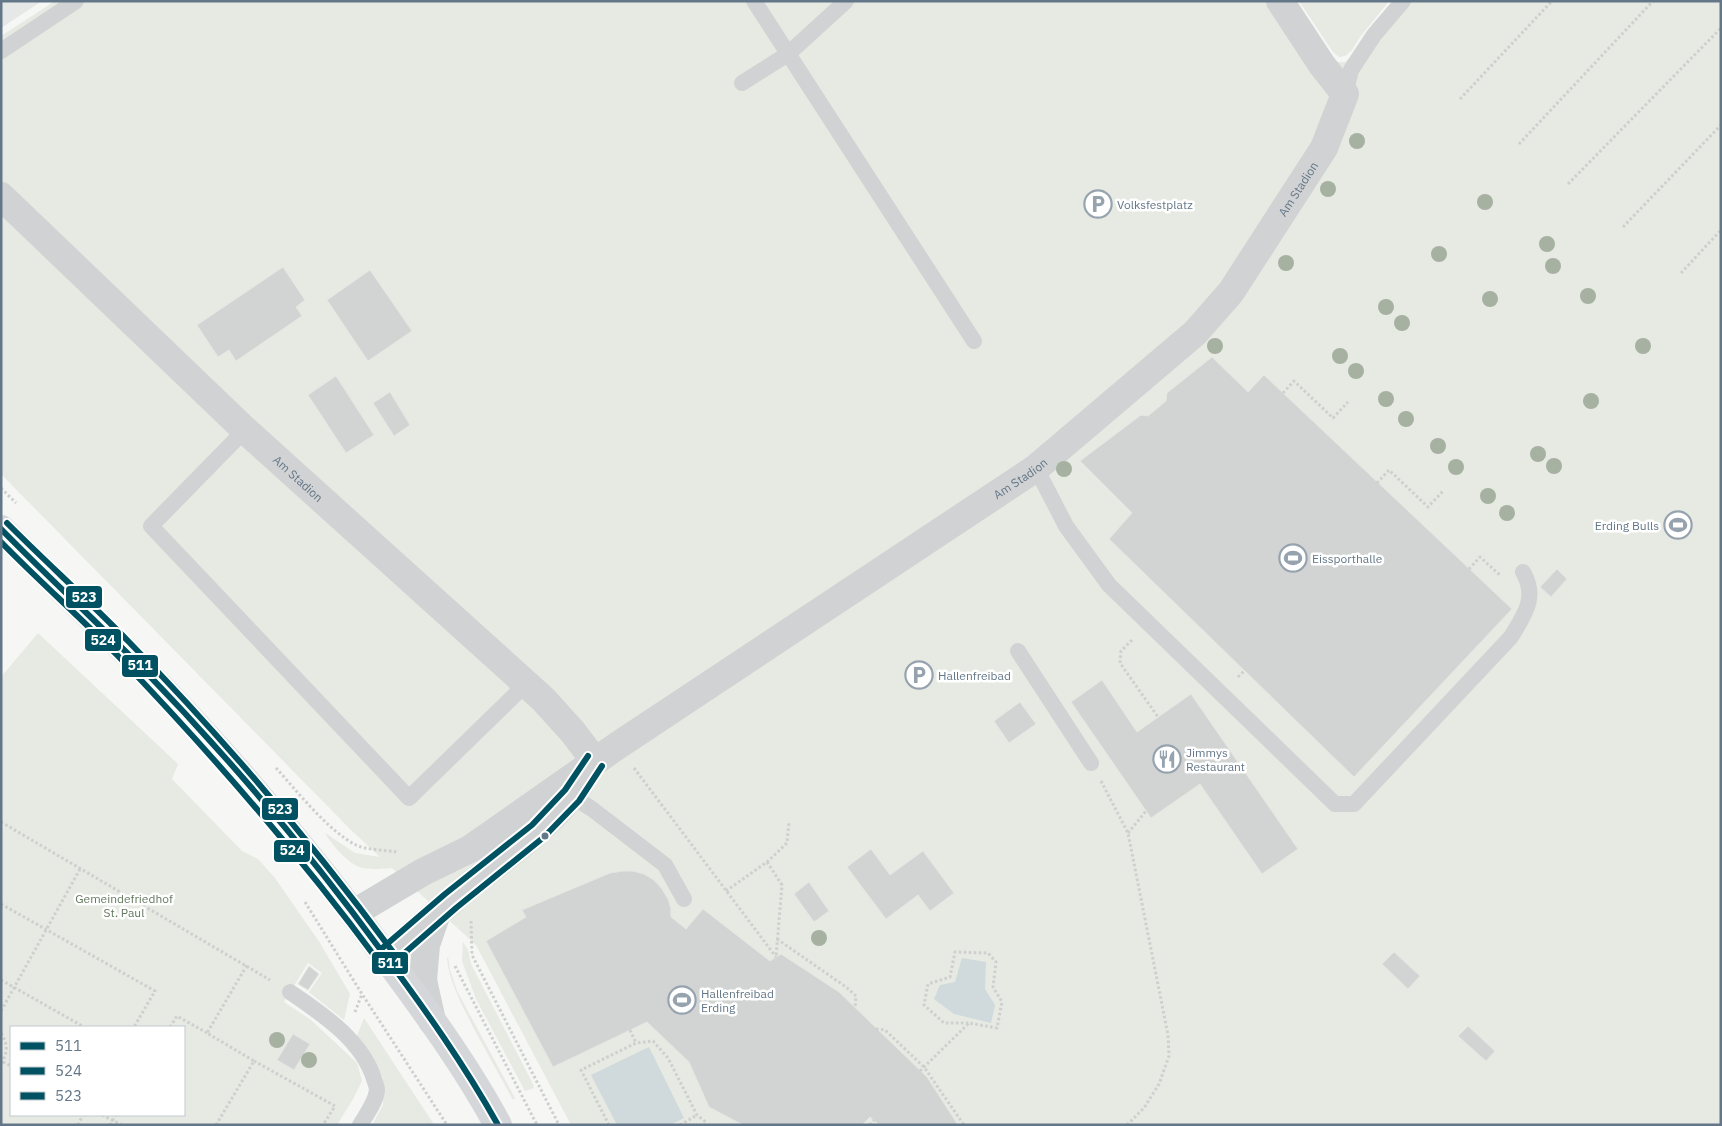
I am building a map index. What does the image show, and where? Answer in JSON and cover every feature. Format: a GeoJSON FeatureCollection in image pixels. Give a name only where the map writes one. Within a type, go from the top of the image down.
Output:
{"type":"FeatureCollection","features":[{"type":"Feature","properties":{"kind":"main road"},"geometry":{"type":"LineString","coordinates":[[1,529],[138,664],[233,766],[301,845],[432,1021],[486,1102],[498,1125]]}},
{"type":"Feature","properties":{"kind":"street"},"geometry":{"type":"LineString","coordinates":[[1280,1],[1322,66],[1345,94]]}},
{"type":"Feature","properties":{"kind":"street","name":"Am Stadion"},"geometry":{"type":"LineString","coordinates":[[354,914],[423,872],[470,849],[606,754],[1036,468],[1195,333],[1231,292],[1324,148],[1345,94]]}},
{"type":"Feature","properties":{"kind":"street","name":"Am Stadion"},"geometry":{"type":"LineString","coordinates":[[1,196],[245,430],[543,699],[572,731],[606,754]]}},
{"type":"Feature","properties":{"kind":"street","name":"Am Stadion"},"geometry":{"type":"LineString","coordinates":[[386,957],[538,831],[572,796],[606,754]]}},
{"type":"Feature","properties":{"kind":"street"},"geometry":{"type":"LineString","coordinates":[[432,1021],[423,980],[426,945],[438,912]]}},
{"type":"Feature","properties":{"kind":"lane"},"geometry":{"type":"LineString","coordinates":[[1,51],[76,1]]}},
{"type":"Feature","properties":{"kind":"lane"},"geometry":{"type":"LineString","coordinates":[[754,1],[974,341]]}},
{"type":"Feature","properties":{"kind":"lane"},"geometry":{"type":"LineString","coordinates":[[742,83],[788,54],[846,1]]}},
{"type":"Feature","properties":{"kind":"lane"},"geometry":{"type":"LineString","coordinates":[[1345,94],[1350,70],[1374,35],[1403,1]]}},
{"type":"Feature","properties":{"kind":"lane"},"geometry":{"type":"LineString","coordinates":[[245,430],[151,526],[409,798],[526,684]]}},
{"type":"Feature","properties":{"kind":"lane"},"geometry":{"type":"LineString","coordinates":[[1036,468],[1066,526],[1109,585],[1335,804],[1354,804],[1511,637],[1529,607],[1530,583],[1523,572]]}},
{"type":"Feature","properties":{"kind":"lane"},"geometry":{"type":"LineString","coordinates":[[1018,651],[1091,763]]}},
{"type":"Feature","properties":{"kind":"lane"},"geometry":{"type":"LineString","coordinates":[[572,796],[665,865],[684,899]]}},
{"type":"Feature","properties":{"kind":"lane"},"geometry":{"type":"LineString","coordinates":[[290,992],[319,1012],[346,1036],[370,1066],[377,1090],[370,1110],[360,1125]]}},
{"type":"Feature","properties":{"kind":"path"},"geometry":{"type":"LineString","coordinates":[[1460,99],[1552,1]]}},
{"type":"Feature","properties":{"kind":"path"},"geometry":{"type":"LineString","coordinates":[[1519,144],[1654,1]]}},
{"type":"Feature","properties":{"kind":"path"},"geometry":{"type":"LineString","coordinates":[[1568,184],[1721,28]]}},
{"type":"Feature","properties":{"kind":"path"},"geometry":{"type":"LineString","coordinates":[[1623,227],[1721,125]]}},
{"type":"Feature","properties":{"kind":"path"},"geometry":{"type":"LineString","coordinates":[[1681,273],[1721,230]]}},
{"type":"Feature","properties":{"kind":"path"},"geometry":{"type":"LineString","coordinates":[[1282,394],[1294,381],[1334,418],[1348,402]]}},
{"type":"Feature","properties":{"kind":"path"},"geometry":{"type":"LineString","coordinates":[[1377,483],[1389,470],[1428,507],[1443,491]]}},
{"type":"Feature","properties":{"kind":"path"},"geometry":{"type":"LineString","coordinates":[[1469,569],[1480,557]]}},
{"type":"Feature","properties":{"kind":"path"},"geometry":{"type":"LineString","coordinates":[[1149,624],[1121,651],[1120,663],[1158,717]]}},
{"type":"Feature","properties":{"kind":"path"},"geometry":{"type":"LineString","coordinates":[[1236,680],[1244,670]]}},
{"type":"Feature","properties":{"kind":"path"},"geometry":{"type":"LineString","coordinates":[[606,754],[726,891],[776,958],[782,885],[766,862]]}},
{"type":"Feature","properties":{"kind":"path"},"geometry":{"type":"LineString","coordinates":[[1091,763],[1128,833],[1166,1026],[1170,1056],[1159,1084],[1144,1108],[1127,1125]]}},
{"type":"Feature","properties":{"kind":"path"},"geometry":{"type":"LineString","coordinates":[[1128,833],[1146,811]]}},
{"type":"Feature","properties":{"kind":"path"},"geometry":{"type":"LineString","coordinates":[[1,822],[290,992]]}},
{"type":"Feature","properties":{"kind":"path"},"geometry":{"type":"LineString","coordinates":[[726,891],[766,862],[787,843],[789,822]]}},
{"type":"Feature","properties":{"kind":"path"},"geometry":{"type":"LineString","coordinates":[[1,1011],[80,869]]}},
{"type":"Feature","properties":{"kind":"path"},"geometry":{"type":"LineString","coordinates":[[304,900],[362,994],[448,1125]]}},
{"type":"Feature","properties":{"kind":"path"},"geometry":{"type":"LineString","coordinates":[[1,904],[155,991],[135,1026]]}},
{"type":"Feature","properties":{"kind":"path"},"geometry":{"type":"LineString","coordinates":[[466,924],[470,918],[472,955],[559,1125]]}},
{"type":"Feature","properties":{"kind":"path"},"geometry":{"type":"LineString","coordinates":[[777,940],[846,986],[856,996],[855,1008]]}},
{"type":"Feature","properties":{"kind":"path"},"geometry":{"type":"LineString","coordinates":[[955,952],[988,953],[996,962],[993,987],[1002,1002],[998,1028],[969,1023],[944,1023],[924,1005],[928,984],[950,977],[955,952]]}},
{"type":"Feature","properties":{"kind":"path"},"geometry":{"type":"LineString","coordinates":[[456,960],[455,968],[537,1125]]}},
{"type":"Feature","properties":{"kind":"path"},"geometry":{"type":"LineString","coordinates":[[206,1033],[247,965]]}},
{"type":"Feature","properties":{"kind":"path"},"geometry":{"type":"LineString","coordinates":[[1,980],[82,1026]]}},
{"type":"Feature","properties":{"kind":"path"},"geometry":{"type":"LineString","coordinates":[[171,1026],[177,1016],[335,1106],[323,1125]]}},
{"type":"Feature","properties":{"kind":"path"},"geometry":{"type":"LineString","coordinates":[[920,1071],[969,1023]]}},
{"type":"Feature","properties":{"kind":"path"},"geometry":{"type":"LineString","coordinates":[[876,1029],[886,1030],[924,1067],[964,1125]]}},
{"type":"Feature","properties":{"kind":"path"},"geometry":{"type":"LineString","coordinates":[[630,1030],[636,1043]]}},
{"type":"Feature","properties":{"kind":"path"},"geometry":{"type":"LineString","coordinates":[[1,1033],[7,1046],[2,1062]]}},
{"type":"Feature","properties":{"kind":"path"},"geometry":{"type":"LineString","coordinates":[[610,1125],[581,1070],[636,1043],[653,1042],[668,1058],[697,1115],[708,1124]]}},
{"type":"Feature","properties":{"kind":"path"},"geometry":{"type":"LineString","coordinates":[[216,1125],[254,1061]]}},
{"type":"Feature","properties":{"kind":"path"},"geometry":{"type":"LineString","coordinates":[[680,1125],[697,1115]]}},
{"type":"Feature","properties":{"kind":"path"},"geometry":{"type":"LineString","coordinates":[[104,1116],[122,1125]]}},
{"type":"Feature","properties":{"kind":"path"},"geometry":{"type":"LineString","coordinates":[[110,1125],[116,1116]]}},
{"type":"Feature","properties":{"kind":"path"},"geometry":{"type":"LineString","coordinates":[[870,1125],[874,1120]]}},
{"type":"Feature","properties":{"kind":"shaded area"},"geometry":{"type":"Polygon","coordinates":[[[1,1],[42,1],[1,28],[1,1]]]}},
{"type":"Feature","properties":{"kind":"shaded area"},"geometry":{"type":"Polygon","coordinates":[[[962,958],[986,962],[985,989],[995,1005],[991,1023],[954,1014],[934,999],[940,985],[955,982],[962,958]]]}},
{"type":"Feature","properties":{"kind":"shaded area"},"geometry":{"type":"Polygon","coordinates":[[[649,1047],[684,1118],[670,1125],[617,1125],[591,1075],[649,1047]]]}},
{"type":"Feature","properties":{"kind":"green space"},"geometry":{"type":"Polygon","coordinates":[[[55,1],[1295,1],[1336,62],[1345,62],[1412,1],[1721,1],[1721,1125],[571,1125],[476,945],[392,868],[363,868],[352,863],[341,854],[325,833],[355,853],[380,857],[351,830],[1,474],[1,36],[55,1]]]}},
{"type":"Feature","properties":{"kind":"green space"},"geometry":{"type":"Polygon","coordinates":[[[1299,1],[1389,1],[1352,50],[1345,56],[1339,57],[1333,52],[1299,1]]]}},
{"type":"Feature","properties":{"kind":"green space","name":"Gemeindefriedhof St. Paul"},"geometry":{"type":"Polygon","coordinates":[[[38,633],[178,764],[172,779],[242,851],[258,859],[275,878],[320,943],[350,994],[344,1020],[309,992],[322,973],[308,963],[284,1002],[311,1020],[357,1063],[362,1081],[337,1125],[1,1125],[1,677],[38,633]]]}},
{"type":"Feature","properties":{"kind":"green space"},"geometry":{"type":"Polygon","coordinates":[[[463,942],[468,950],[471,964],[534,1088],[525,1091],[476,999],[462,961],[463,942]]]}},
{"type":"Feature","properties":{"kind":"green space"},"geometry":{"type":"Polygon","coordinates":[[[448,957],[457,991],[515,1098],[513,1100],[457,994],[448,967],[448,957]]]}},
{"type":"Feature","properties":{"kind":"green space"},"geometry":{"type":"Polygon","coordinates":[[[364,1018],[433,1125],[372,1125],[383,1105],[383,1078],[357,1036],[364,1018]]]}},
{"type":"Feature","properties":{"kind":"building"},"geometry":{"type":"Polygon","coordinates":[[[283,267],[305,300],[296,307],[302,316],[236,361],[229,350],[218,357],[197,325],[283,267]]]}},
{"type":"Feature","properties":{"kind":"building"},"geometry":{"type":"Polygon","coordinates":[[[370,270],[412,331],[368,361],[327,300],[370,270]]]}},
{"type":"Feature","properties":{"kind":"building","name":"Eissporthalle"},"geometry":{"type":"Polygon","coordinates":[[[1212,357],[1248,392],[1264,375],[1512,609],[1354,777],[1109,539],[1132,513],[1080,461],[1141,415],[1148,416],[1166,401],[1167,393],[1212,357]]]}},
{"type":"Feature","properties":{"kind":"building"},"geometry":{"type":"Polygon","coordinates":[[[336,376],[374,435],[346,453],[308,395],[336,376]]]}},
{"type":"Feature","properties":{"kind":"building"},"geometry":{"type":"Polygon","coordinates":[[[390,392],[410,425],[394,436],[373,403],[390,392]]]}},
{"type":"Feature","properties":{"kind":"building"},"geometry":{"type":"Polygon","coordinates":[[[1557,569],[1567,579],[1551,597],[1540,587],[1557,569]]]}},
{"type":"Feature","properties":{"kind":"building"},"geometry":{"type":"Polygon","coordinates":[[[1102,680],[1137,732],[1191,694],[1298,849],[1262,874],[1200,784],[1151,818],[1071,702],[1102,680]]]}},
{"type":"Feature","properties":{"kind":"building"},"geometry":{"type":"Polygon","coordinates":[[[1020,702],[1036,724],[1009,743],[994,721],[1020,702]]]}},
{"type":"Feature","properties":{"kind":"building"},"geometry":{"type":"Polygon","coordinates":[[[871,849],[890,875],[923,851],[954,893],[930,911],[918,895],[886,919],[847,867],[871,849]]]}},
{"type":"Feature","properties":{"kind":"building","name":"Hallenfreibad Erding"},"geometry":{"type":"Polygon","coordinates":[[[622,871],[644,874],[654,880],[668,899],[671,917],[686,929],[703,909],[770,961],[781,954],[839,992],[927,1077],[958,1125],[879,1125],[870,1117],[862,1125],[743,1125],[709,1107],[689,1062],[647,1022],[553,1067],[486,941],[526,917],[522,910],[610,873],[622,871]]]}},
{"type":"Feature","properties":{"kind":"building"},"geometry":{"type":"Polygon","coordinates":[[[809,882],[829,911],[814,922],[794,894],[809,882]]]}},
{"type":"Feature","properties":{"kind":"building"},"geometry":{"type":"Polygon","coordinates":[[[1394,952],[1420,976],[1408,989],[1382,964],[1394,952]]]}},
{"type":"Feature","properties":{"kind":"building"},"geometry":{"type":"Polygon","coordinates":[[[309,966],[319,974],[308,990],[298,984],[309,966]]]}},
{"type":"Feature","properties":{"kind":"building"},"geometry":{"type":"Polygon","coordinates":[[[1468,1026],[1495,1051],[1486,1061],[1458,1036],[1468,1026]]]}},
{"type":"Feature","properties":{"kind":"building"},"geometry":{"type":"Polygon","coordinates":[[[293,1034],[310,1044],[294,1070],[277,1060],[293,1034]]]}},
{"type":"Feature","properties":{"kind":"transit line","name":"523"},"geometry":{"type":"LineString","coordinates":[[7,523],[114,627],[199,716],[299,832],[393,952]]}},
{"type":"Feature","properties":{"kind":"transit line","name":"511"},"geometry":{"type":"LineString","coordinates":[[1,529],[171,698],[296,840],[355,915],[413,994],[457,1058],[498,1125]]}},
{"type":"Feature","properties":{"kind":"transit line","name":"524"},"geometry":{"type":"LineString","coordinates":[[1,542],[118,656],[187,730],[286,843],[379,962]]}},
{"type":"Feature","properties":{"kind":"transit line","name":"523"},"geometry":{"type":"LineString","coordinates":[[380,950],[445,894],[532,825],[565,790],[588,756]]}},
{"type":"Feature","properties":{"kind":"transit line","name":"524"},"geometry":{"type":"LineString","coordinates":[[392,964],[456,908],[544,837],[579,801],[602,766]]}},
{"type":"Feature","properties":{"kind":"place","name":"Volksfestplatz"},"geometry":{"type":"Point","coordinates":[1098,204]}},
{"type":"Feature","properties":{"kind":"place","name":"Erding Bulls"},"geometry":{"type":"Point","coordinates":[1678,525]}},
{"type":"Feature","properties":{"kind":"place","name":"Eissporthalle"},"geometry":{"type":"Point","coordinates":[1293,558]}},
{"type":"Feature","properties":{"kind":"place","name":"Hallenfreibad"},"geometry":{"type":"Point","coordinates":[919,675]}},
{"type":"Feature","properties":{"kind":"place","name":"Jimmys Restaurant"},"geometry":{"type":"Point","coordinates":[1167,759]}},
{"type":"Feature","properties":{"kind":"place","name":"Hallenfreibad Erding"},"geometry":{"type":"Point","coordinates":[682,1000]}}]}
